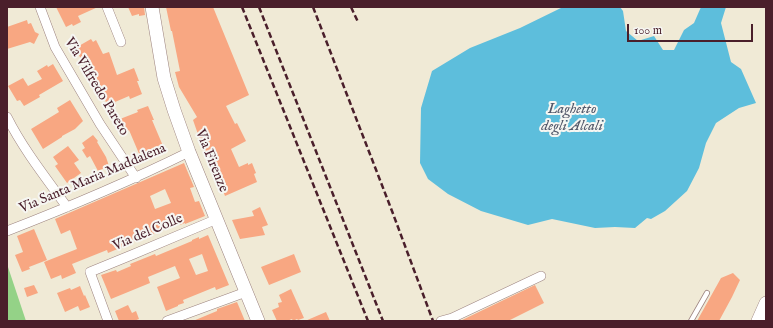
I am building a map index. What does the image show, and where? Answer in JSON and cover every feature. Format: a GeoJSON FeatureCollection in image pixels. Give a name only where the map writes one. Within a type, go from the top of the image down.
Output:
{"type":"FeatureCollection","features":[{"type":"Feature","properties":{"kind":"main road","name":"Via Firenze"},"geometry":{"type":"LineString","coordinates":[[152,7],[164,78],[174,110],[258,321]]}},
{"type":"Feature","properties":{"kind":"main road"},"geometry":{"type":"LineString","coordinates":[[758,321],[766,303]]}},
{"type":"Feature","properties":{"kind":"street","name":"Via Vilfredo Pareto"},"geometry":{"type":"LineString","coordinates":[[40,7],[55,48],[100,124],[136,178]]}},
{"type":"Feature","properties":{"kind":"street"},"geometry":{"type":"LineString","coordinates":[[108,7],[121,42]]}},
{"type":"Feature","properties":{"kind":"street"},"geometry":{"type":"LineString","coordinates":[[7,116],[13,129],[38,167],[67,207]]}},
{"type":"Feature","properties":{"kind":"street","name":"Via Santa Maria Maddalena"},"geometry":{"type":"LineString","coordinates":[[7,231],[136,178],[190,152]]}},
{"type":"Feature","properties":{"kind":"street","name":"Via del Colle"},"geometry":{"type":"LineString","coordinates":[[108,321],[90,272],[217,219]]}},
{"type":"Feature","properties":{"kind":"street"},"geometry":{"type":"LineString","coordinates":[[441,321],[453,320],[541,276]]}},
{"type":"Feature","properties":{"kind":"street"},"geometry":{"type":"LineString","coordinates":[[167,321],[246,292]]}},
{"type":"Feature","properties":{"kind":"lane"},"geometry":{"type":"LineString","coordinates":[[691,321],[707,293]]}},
{"type":"Feature","properties":{"kind":"green space"},"geometry":{"type":"Polygon","coordinates":[[[7,264],[26,321],[7,321],[7,264]]]}},
{"type":"Feature","properties":{"kind":"water","name":"Laghetto degli Alcali"},"geometry":{"type":"Polygon","coordinates":[[[563,7],[620,7],[623,11],[626,31],[638,41],[654,36],[663,50],[674,50],[684,30],[694,23],[701,7],[726,7],[721,23],[731,62],[741,69],[756,103],[739,108],[716,123],[706,143],[699,168],[687,191],[665,211],[651,219],[647,218],[635,228],[595,228],[552,219],[528,225],[481,211],[448,194],[428,179],[420,163],[421,108],[432,71],[470,48],[520,28],[563,7]]]}},
{"type":"Feature","properties":{"kind":"building"},"geometry":{"type":"Polygon","coordinates":[[[56,7],[98,7],[78,16],[81,22],[73,26],[72,24],[66,27],[56,7]]]}},
{"type":"Feature","properties":{"kind":"building"},"geometry":{"type":"Polygon","coordinates":[[[128,7],[144,7],[145,15],[139,16],[139,14],[132,16],[128,7]]]}},
{"type":"Feature","properties":{"kind":"building"},"geometry":{"type":"Polygon","coordinates":[[[166,7],[213,7],[249,95],[226,106],[246,141],[231,149],[239,167],[252,163],[256,173],[254,174],[257,182],[225,196],[211,159],[207,161],[203,151],[204,150],[193,120],[197,117],[179,87],[175,72],[180,71],[166,7]]]}},
{"type":"Feature","properties":{"kind":"building"},"geometry":{"type":"Polygon","coordinates":[[[27,20],[28,24],[31,23],[35,32],[39,34],[34,44],[30,42],[7,49],[7,27],[27,20]]]}},
{"type":"Feature","properties":{"kind":"building"},"geometry":{"type":"Polygon","coordinates":[[[91,39],[93,42],[96,40],[103,54],[109,52],[117,75],[134,68],[142,94],[130,99],[129,96],[108,107],[97,84],[99,83],[88,59],[82,62],[77,47],[91,39]]]}},
{"type":"Feature","properties":{"kind":"building"},"geometry":{"type":"Polygon","coordinates":[[[53,64],[63,81],[24,106],[20,100],[17,101],[8,86],[23,78],[28,86],[42,79],[37,71],[47,65],[48,67],[53,64]]]}},
{"type":"Feature","properties":{"kind":"building"},"geometry":{"type":"Polygon","coordinates":[[[70,100],[83,121],[75,129],[43,149],[31,129],[59,112],[57,108],[70,100]]]}},
{"type":"Feature","properties":{"kind":"building"},"geometry":{"type":"Polygon","coordinates":[[[148,106],[163,146],[140,156],[129,130],[125,132],[120,119],[138,112],[137,110],[148,106]]]}},
{"type":"Feature","properties":{"kind":"building"},"geometry":{"type":"Polygon","coordinates":[[[93,135],[98,141],[97,142],[106,157],[109,166],[98,171],[90,156],[87,158],[82,150],[85,148],[82,143],[93,135]]]}},
{"type":"Feature","properties":{"kind":"building"},"geometry":{"type":"Polygon","coordinates":[[[68,146],[79,160],[74,163],[81,173],[67,183],[55,166],[58,164],[53,157],[68,146]]]}},
{"type":"Feature","properties":{"kind":"building"},"geometry":{"type":"Polygon","coordinates":[[[184,163],[194,187],[190,188],[195,202],[199,201],[205,216],[185,224],[180,225],[179,223],[108,253],[107,250],[72,264],[76,273],[62,279],[61,275],[51,279],[44,262],[77,249],[70,230],[61,234],[55,219],[184,163]],[[165,189],[150,196],[155,209],[171,203],[165,189]]]}},
{"type":"Feature","properties":{"kind":"building"},"geometry":{"type":"Polygon","coordinates":[[[260,207],[268,225],[262,227],[265,235],[240,239],[232,220],[254,216],[252,211],[260,207]]]}},
{"type":"Feature","properties":{"kind":"building"},"geometry":{"type":"Polygon","coordinates":[[[34,229],[47,260],[29,267],[30,269],[22,272],[15,255],[23,252],[17,236],[34,229]]]}},
{"type":"Feature","properties":{"kind":"building"},"geometry":{"type":"Polygon","coordinates":[[[208,235],[229,285],[216,290],[215,287],[183,300],[184,303],[166,311],[157,287],[180,278],[175,266],[148,277],[150,283],[111,299],[101,275],[116,270],[117,272],[131,266],[130,264],[155,254],[156,256],[199,237],[199,239],[208,235]],[[202,254],[189,259],[196,275],[208,271],[202,254]]]}},
{"type":"Feature","properties":{"kind":"building"},"geometry":{"type":"Polygon","coordinates":[[[294,254],[301,272],[269,285],[261,267],[294,254]]]}},
{"type":"Feature","properties":{"kind":"building"},"geometry":{"type":"Polygon","coordinates":[[[733,273],[740,280],[719,321],[697,321],[721,278],[733,273]]]}},
{"type":"Feature","properties":{"kind":"building"},"geometry":{"type":"Polygon","coordinates":[[[34,285],[38,293],[27,297],[24,288],[34,285]]]}},
{"type":"Feature","properties":{"kind":"building"},"geometry":{"type":"Polygon","coordinates":[[[535,285],[544,303],[508,321],[460,321],[535,285]]]}},
{"type":"Feature","properties":{"kind":"building"},"geometry":{"type":"Polygon","coordinates":[[[80,286],[90,307],[80,311],[78,306],[65,312],[57,293],[70,288],[71,290],[80,286]]]}},
{"type":"Feature","properties":{"kind":"building"},"geometry":{"type":"Polygon","coordinates":[[[291,289],[304,318],[293,321],[292,319],[287,321],[277,321],[272,310],[279,307],[278,303],[282,302],[279,295],[291,289]]]}},
{"type":"Feature","properties":{"kind":"building"},"geometry":{"type":"Polygon","coordinates":[[[237,302],[245,321],[193,321],[217,311],[217,309],[237,302]]]}},
{"type":"Feature","properties":{"kind":"building"},"geometry":{"type":"Polygon","coordinates":[[[128,305],[132,313],[136,311],[139,319],[134,321],[119,321],[115,311],[128,305]]]}},
{"type":"Feature","properties":{"kind":"building"},"geometry":{"type":"Polygon","coordinates":[[[326,312],[330,321],[305,321],[326,312]]]}},
{"type":"Feature","properties":{"kind":"railway"},"geometry":{"type":"LineString","coordinates":[[242,7],[368,321]]}},
{"type":"Feature","properties":{"kind":"railway"},"geometry":{"type":"LineString","coordinates":[[259,7],[383,321]]}},
{"type":"Feature","properties":{"kind":"railway"},"geometry":{"type":"LineString","coordinates":[[313,7],[433,321]]}},
{"type":"Feature","properties":{"kind":"railway"},"geometry":{"type":"LineString","coordinates":[[351,7],[358,22]]}}]}
